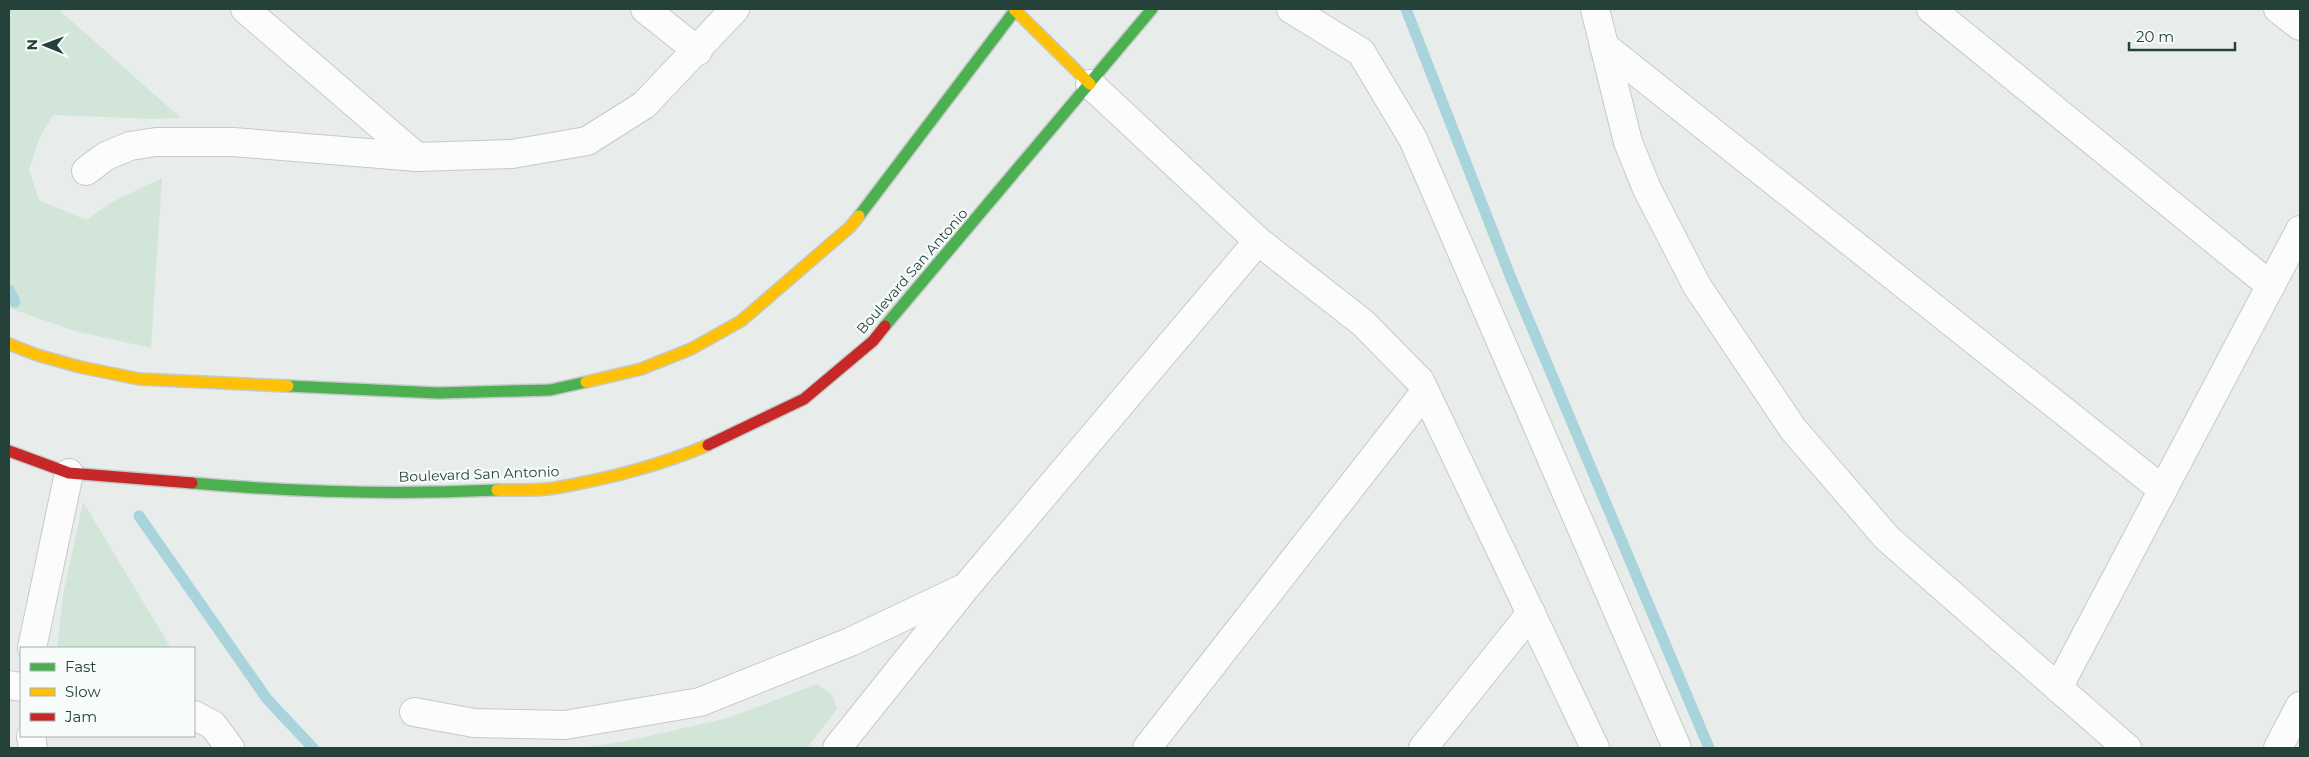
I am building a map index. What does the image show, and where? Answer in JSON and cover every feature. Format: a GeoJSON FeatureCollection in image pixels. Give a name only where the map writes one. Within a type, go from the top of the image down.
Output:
{"type":"FeatureCollection","features":[{"type":"Feature","properties":{"kind":"street"},"geometry":{"type":"LineString","coordinates":[[245,9],[417,157]]}},
{"type":"Feature","properties":{"kind":"street"},"geometry":{"type":"LineString","coordinates":[[645,9],[698,51]]}},
{"type":"Feature","properties":{"kind":"street"},"geometry":{"type":"LineString","coordinates":[[86,171],[106,156],[130,146],[177,141],[233,142],[417,157],[512,154],[587,141],[644,105],[698,51],[735,9]]}},
{"type":"Feature","properties":{"kind":"street"},"geometry":{"type":"LineString","coordinates":[[9,344],[37,355],[80,367],[140,379],[438,394],[550,390],[641,369],[691,349],[741,321],[850,227],[1015,9],[1090,84],[1258,241],[1363,323],[1420,381],[1595,748]]}},
{"type":"Feature","properties":{"kind":"street","name":"Boulevard San Antonio"},"geometry":{"type":"LineString","coordinates":[[9,451],[69,473],[262,489],[436,494],[553,488],[614,476],[673,460],[739,432],[804,399],[872,341],[1152,9]]}},
{"type":"Feature","properties":{"kind":"street"},"geometry":{"type":"LineString","coordinates":[[1291,9],[1361,52],[1413,139],[1677,748]]}},
{"type":"Feature","properties":{"kind":"street"},"geometry":{"type":"LineString","coordinates":[[1595,9],[1628,142],[1647,189],[1698,286],[1793,429],[1887,538],[2128,748]]}},
{"type":"Feature","properties":{"kind":"street"},"geometry":{"type":"LineString","coordinates":[[1931,9],[2271,286]]}},
{"type":"Feature","properties":{"kind":"street"},"geometry":{"type":"LineString","coordinates":[[2278,9],[2300,26]]}},
{"type":"Feature","properties":{"kind":"street"},"geometry":{"type":"LineString","coordinates":[[1604,46],[2162,490]]}},
{"type":"Feature","properties":{"kind":"street"},"geometry":{"type":"LineString","coordinates":[[2058,688],[2300,230]]}},
{"type":"Feature","properties":{"kind":"street"},"geometry":{"type":"LineString","coordinates":[[837,748],[966,587],[1258,241]]}},
{"type":"Feature","properties":{"kind":"street"},"geometry":{"type":"LineString","coordinates":[[1147,748],[1425,392]]}},
{"type":"Feature","properties":{"kind":"street"},"geometry":{"type":"LineString","coordinates":[[32,647],[69,473]]}},
{"type":"Feature","properties":{"kind":"street"},"geometry":{"type":"LineString","coordinates":[[414,712],[474,723],[566,725],[700,702],[850,642],[966,587]]}},
{"type":"Feature","properties":{"kind":"street"},"geometry":{"type":"LineString","coordinates":[[1423,748],[1531,613]]}},
{"type":"Feature","properties":{"kind":"street"},"geometry":{"type":"LineString","coordinates":[[2278,748],[2300,706]]}},
{"type":"Feature","properties":{"kind":"street"},"geometry":{"type":"LineString","coordinates":[[195,716],[213,725],[230,748]]}},
{"type":"Feature","properties":{"kind":"green space"},"geometry":{"type":"Polygon","coordinates":[[[9,9],[58,9],[181,118],[153,119],[53,115],[40,137],[29,170],[39,200],[86,220],[112,202],[162,178],[151,348],[75,331],[9,308],[9,9]]]}},
{"type":"Feature","properties":{"kind":"green space"},"geometry":{"type":"Polygon","coordinates":[[[83,502],[170,647],[57,647],[63,595],[83,502]]]}},
{"type":"Feature","properties":{"kind":"green space"},"geometry":{"type":"Polygon","coordinates":[[[817,684],[832,695],[837,709],[807,748],[581,748],[627,741],[728,718],[817,684]]]}},
{"type":"Feature","properties":{"kind":"waterway"},"geometry":{"type":"LineString","coordinates":[[1406,9],[1511,278],[1709,748]]}},
{"type":"Feature","properties":{"kind":"waterway"},"geometry":{"type":"LineString","coordinates":[[9,290],[15,302]]}},
{"type":"Feature","properties":{"kind":"waterway"},"geometry":{"type":"LineString","coordinates":[[139,516],[267,699],[313,748]]}},
{"type":"Feature","properties":{"kind":"traffic: fast"},"geometry":{"type":"LineString","coordinates":[[859,216],[1016,9]]}},
{"type":"Feature","properties":{"kind":"traffic: fast"},"geometry":{"type":"LineString","coordinates":[[885,326],[1152,9]]}},
{"type":"Feature","properties":{"kind":"traffic: fast"},"geometry":{"type":"LineString","coordinates":[[288,386],[438,393],[550,390],[586,382]]}},
{"type":"Feature","properties":{"kind":"traffic: fast"},"geometry":{"type":"LineString","coordinates":[[192,483],[344,492],[497,490]]}},
{"type":"Feature","properties":{"kind":"traffic: slow"},"geometry":{"type":"LineString","coordinates":[[1014,9],[1090,84]]}},
{"type":"Feature","properties":{"kind":"traffic: slow"},"geometry":{"type":"LineString","coordinates":[[586,382],[641,369],[691,349],[741,321],[850,227],[859,216]]}},
{"type":"Feature","properties":{"kind":"traffic: slow"},"geometry":{"type":"LineString","coordinates":[[9,344],[37,355],[80,367],[139,379],[288,386]]}},
{"type":"Feature","properties":{"kind":"traffic: slow"},"geometry":{"type":"LineString","coordinates":[[497,490],[548,489],[594,480],[633,471],[708,445]]}},
{"type":"Feature","properties":{"kind":"traffic: jam"},"geometry":{"type":"LineString","coordinates":[[708,445],[804,399],[873,341],[885,326]]}},
{"type":"Feature","properties":{"kind":"traffic: jam"},"geometry":{"type":"LineString","coordinates":[[9,451],[69,473],[192,483]]}}]}
